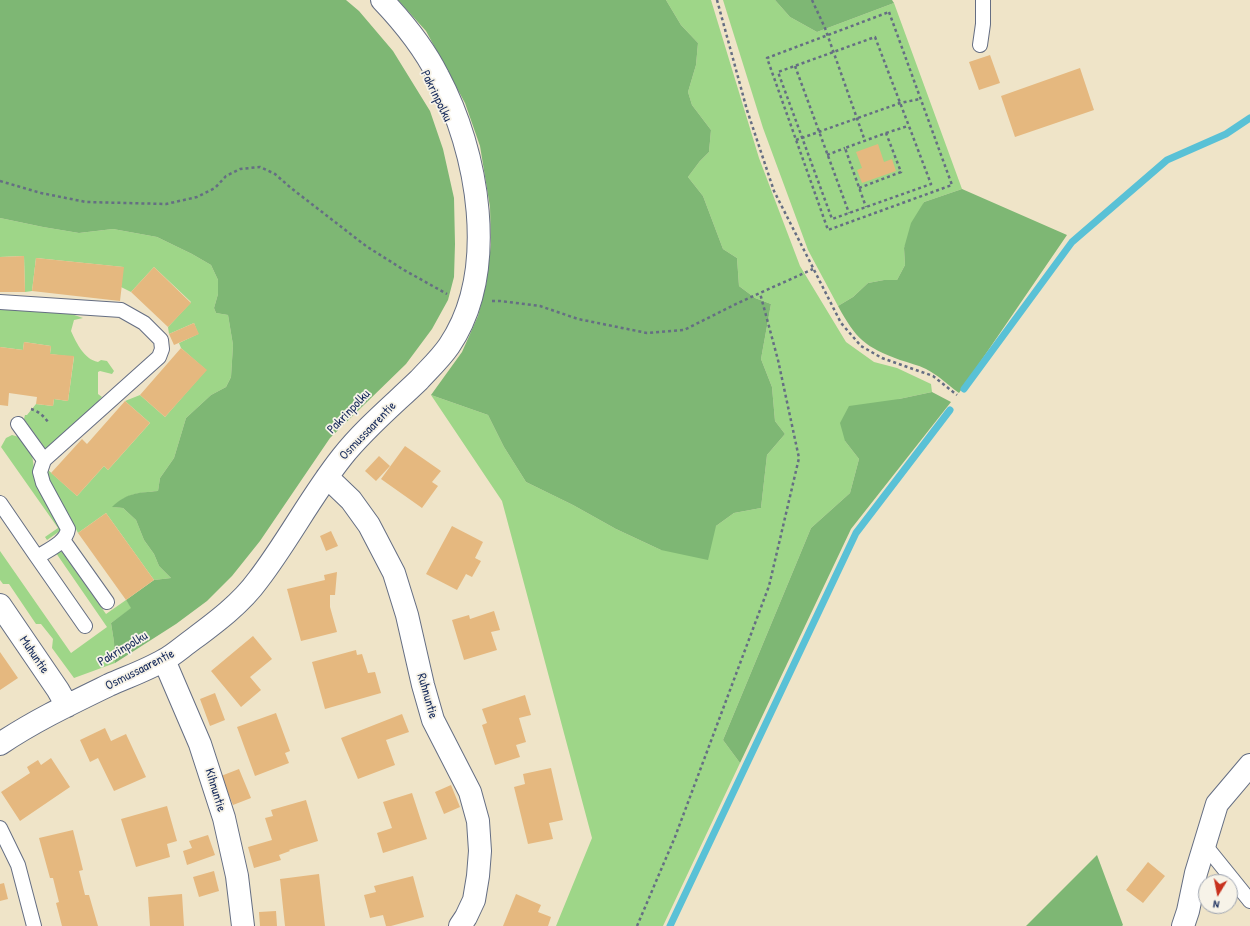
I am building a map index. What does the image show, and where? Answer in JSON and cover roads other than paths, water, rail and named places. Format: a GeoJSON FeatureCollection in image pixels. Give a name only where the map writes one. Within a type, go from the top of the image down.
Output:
{"type":"FeatureCollection","features":[{"type":"Feature","properties":{"kind":"street","name":"Osmussaarentie"},"geometry":{"type":"LineString","coordinates":[[0,744],[67,706],[164,660],[212,625],[236,604],[257,582],[342,456],[364,432],[434,364],[449,346],[460,325],[462,299],[477,266],[478,225],[471,162],[462,132],[438,75],[426,55],[382,0]]}},
{"type":"Feature","properties":{"kind":"street","name":"Ruhnuntie"},"geometry":{"type":"LineString","coordinates":[[327,477],[351,500],[369,525],[394,573],[407,615],[423,685],[433,720],[470,792],[478,821],[480,851],[474,900],[466,918],[460,926]]}},
{"type":"Feature","properties":{"kind":"street","name":"Muhuntie"},"geometry":{"type":"LineString","coordinates":[[0,605],[58,690],[67,706]]}},
{"type":"Feature","properties":{"kind":"street","name":"Kihnuntie"},"geometry":{"type":"LineString","coordinates":[[164,660],[200,744],[224,818],[237,876],[243,926]]}},
{"type":"Feature","properties":{"kind":"street"},"geometry":{"type":"LineString","coordinates":[[1183,926],[1188,911],[1196,872],[1217,804],[1250,764]]}},
{"type":"Feature","properties":{"kind":"lane"},"geometry":{"type":"LineString","coordinates":[[980,45],[983,24],[983,0]]}},
{"type":"Feature","properties":{"kind":"lane"},"geometry":{"type":"LineString","coordinates":[[0,302],[121,310],[144,323],[161,340],[162,349],[159,357],[44,460],[40,472],[43,483],[68,529],[67,535],[63,540],[37,557]]}},
{"type":"Feature","properties":{"kind":"lane"},"geometry":{"type":"LineString","coordinates":[[18,424],[44,460]]}},
{"type":"Feature","properties":{"kind":"lane"},"geometry":{"type":"LineString","coordinates":[[0,504],[85,626]]}},
{"type":"Feature","properties":{"kind":"lane"},"geometry":{"type":"LineString","coordinates":[[63,540],[107,602]]}},
{"type":"Feature","properties":{"kind":"lane"},"geometry":{"type":"LineString","coordinates":[[0,828],[18,865],[34,926]]}},
{"type":"Feature","properties":{"kind":"lane"},"geometry":{"type":"LineString","coordinates":[[1204,844],[1250,901]]}},
{"type":"Feature","properties":{"kind":"waterway"},"geometry":{"type":"LineString","coordinates":[[964,389],[1072,242],[1167,160],[1226,134],[1250,118]]}},
{"type":"Feature","properties":{"kind":"waterway"},"geometry":{"type":"LineString","coordinates":[[670,926],[856,533],[950,410]]}}]}
